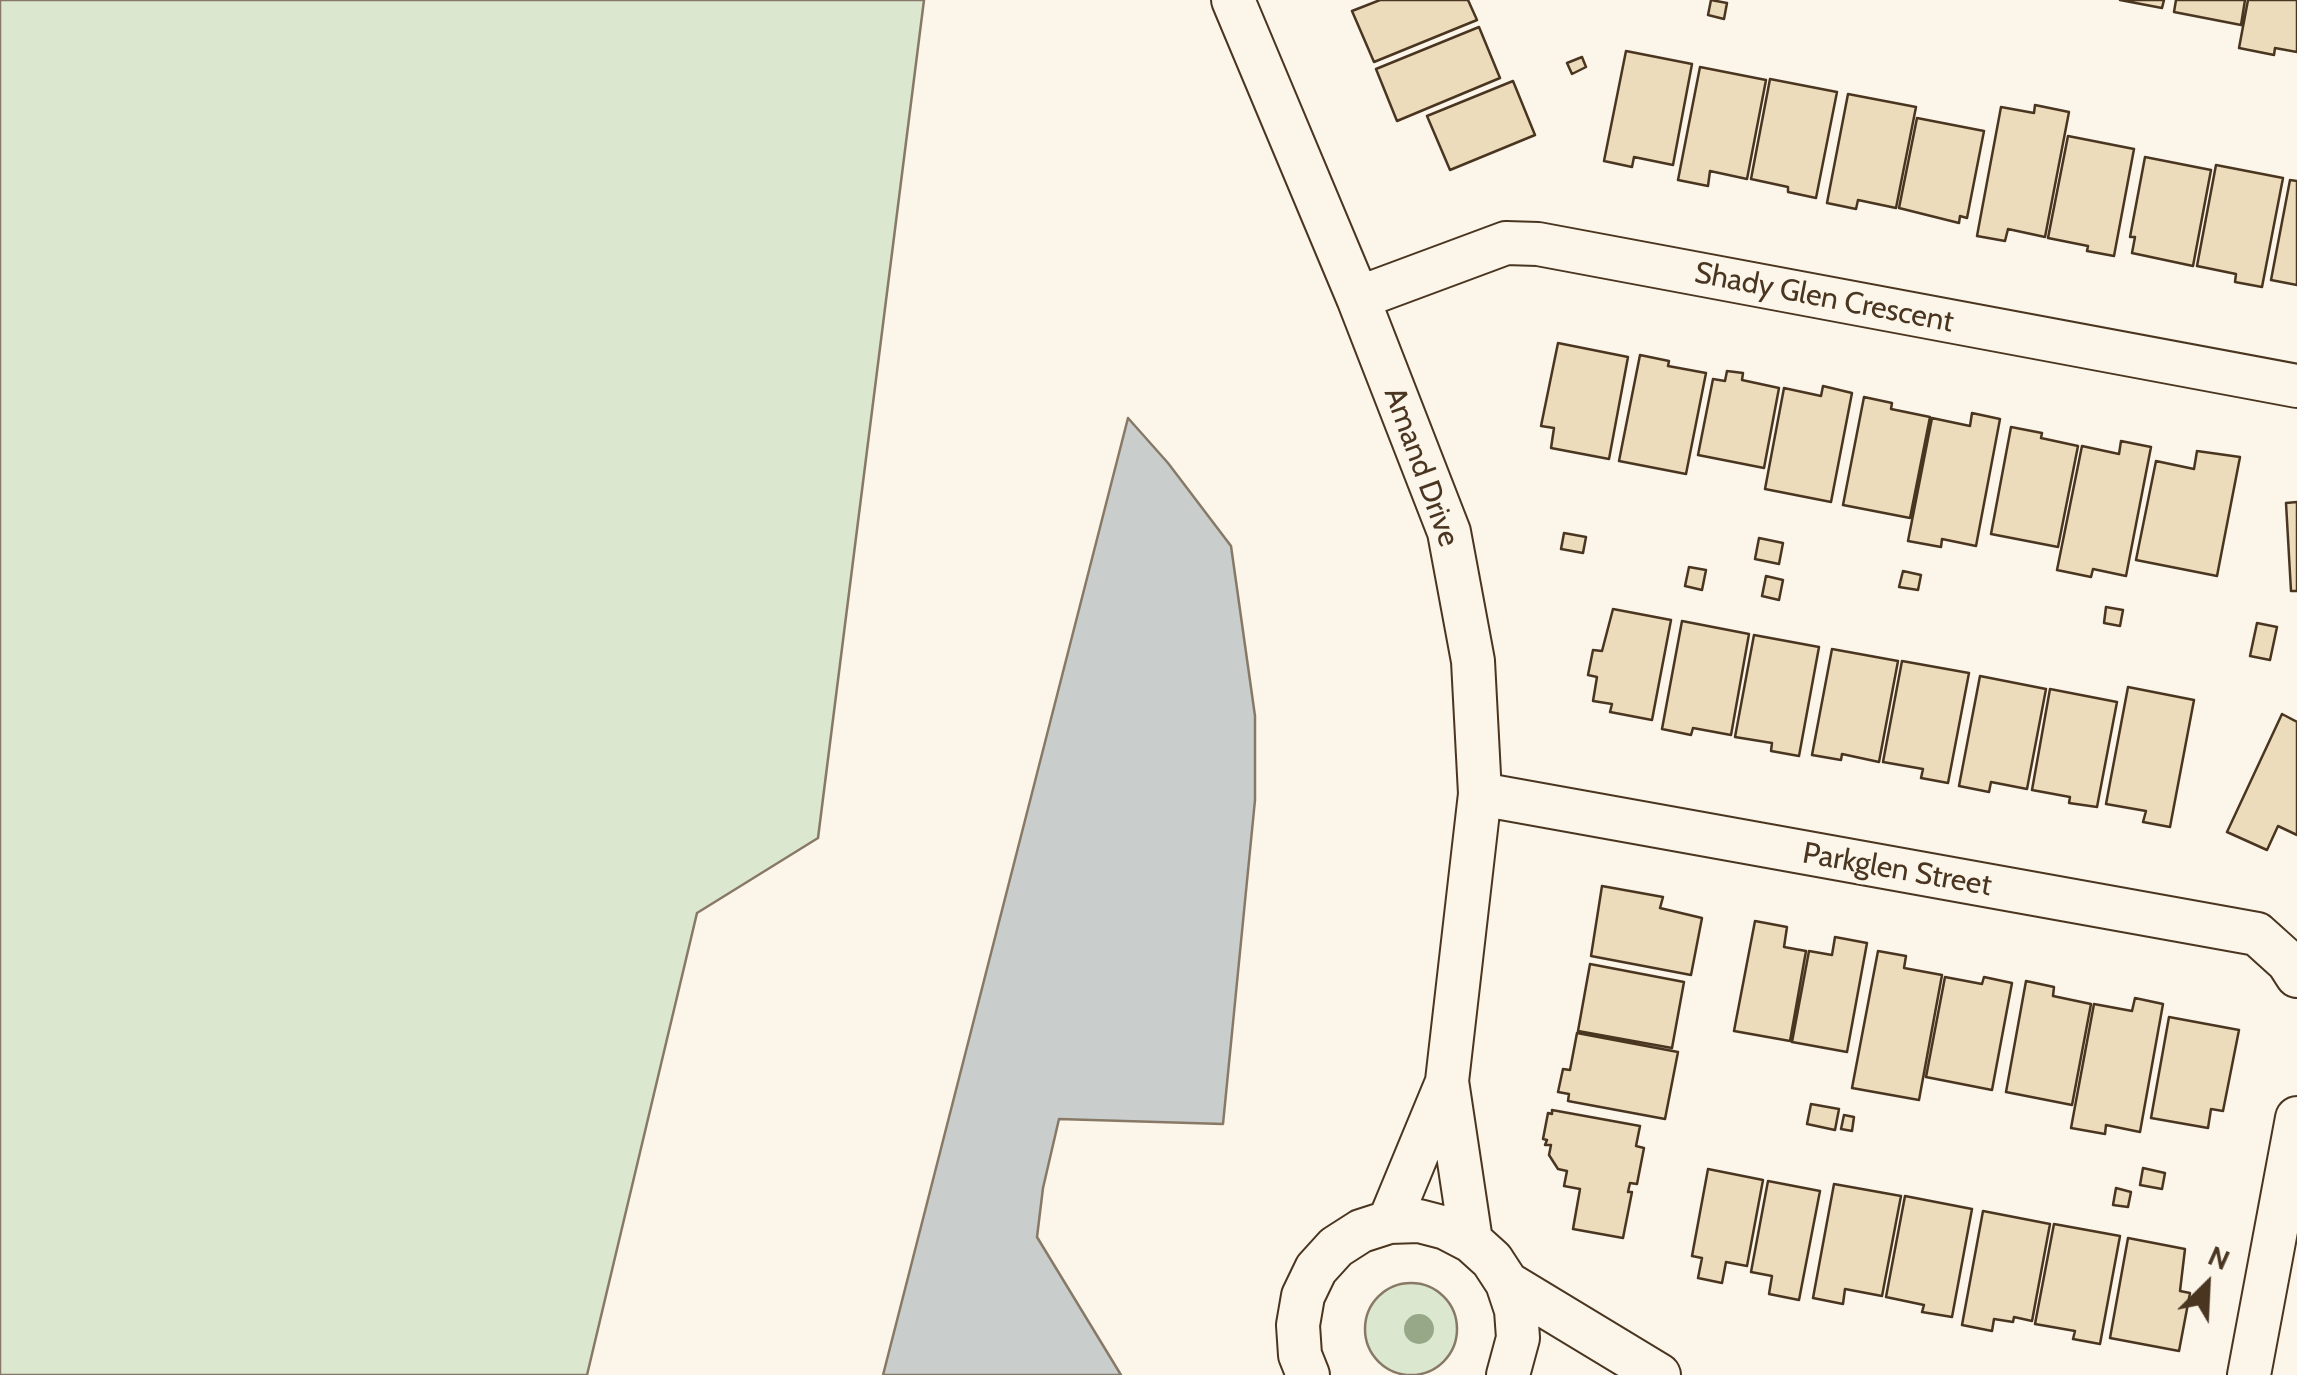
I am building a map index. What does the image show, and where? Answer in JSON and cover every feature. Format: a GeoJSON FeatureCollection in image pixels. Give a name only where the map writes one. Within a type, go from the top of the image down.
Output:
{"type":"FeatureCollection","features":[{"type":"Feature","properties":{"kind":"street","name":"Amand Drive"},"geometry":{"type":"LineString","coordinates":[[1233,0],[1358,298],[1449,532],[1474,661],[1480,794],[1447,1082],[1471,1240]]}},
{"type":"Feature","properties":{"kind":"street","name":"Shady Glen Crescent"},"geometry":{"type":"LineString","coordinates":[[1358,298],[1492,248],[1538,244],[2297,386]]}},
{"type":"Feature","properties":{"kind":"street","name":"Parkglen Street"},"geometry":{"type":"LineString","coordinates":[[1480,794],[2256,934],[2288,962],[2297,976]]}},
{"type":"Feature","properties":{"kind":"street","name":"Amand Drive"},"geometry":{"type":"LineString","coordinates":[[1389,1222],[1447,1082]]}},
{"type":"Feature","properties":{"kind":"street"},"geometry":{"type":"LineString","coordinates":[[2249,1375],[2297,1118]]}},
{"type":"Feature","properties":{"kind":"street"},"geometry":{"type":"LineString","coordinates":[[1308,1375],[1300,1354],[1298,1325],[1303,1296],[1316,1270],[1336,1247],[1360,1232],[1389,1222],[1432,1224],[1471,1240],[1492,1260],[1507,1284],[1516,1310],[1518,1338],[1508,1375]]}},
{"type":"Feature","properties":{"kind":"street"},"geometry":{"type":"LineString","coordinates":[[1507,1284],[1659,1375]]}},
{"type":"Feature","properties":{"kind":"green space"},"geometry":{"type":"Polygon","coordinates":[[[0,0],[924,0],[818,838],[697,913],[587,1375],[0,1375],[0,0]]]}},
{"type":"Feature","properties":{"kind":"green space"},"geometry":{"type":"Polygon","coordinates":[[[1411,1283],[1429,1286],[1444,1296],[1454,1311],[1454,1347],[1444,1362],[1429,1372],[1411,1375],[1393,1372],[1378,1362],[1368,1347],[1365,1329],[1368,1311],[1378,1296],[1393,1286],[1411,1283]]]}},
{"type":"Feature","properties":{"kind":"shaded area"},"geometry":{"type":"Polygon","coordinates":[[[1128,418],[1231,546],[1255,716],[1255,800],[1223,1124],[1059,1119],[1043,1188],[1037,1237],[1121,1375],[883,1375],[1128,418]]]}},
{"type":"Feature","properties":{"kind":"building"},"geometry":{"type":"Polygon","coordinates":[[[1380,0],[1468,0],[1477,20],[1374,62],[1352,11],[1380,0]]]}},
{"type":"Feature","properties":{"kind":"building"},"geometry":{"type":"Polygon","coordinates":[[[1711,0],[1727,3],[1724,19],[1708,15],[1711,0]]]}},
{"type":"Feature","properties":{"kind":"building"},"geometry":{"type":"Polygon","coordinates":[[[2120,0],[2164,0],[2162,8],[2120,0]]]}},
{"type":"Feature","properties":{"kind":"building"},"geometry":{"type":"Polygon","coordinates":[[[2176,0],[2245,0],[2241,25],[2174,12],[2176,0]]]}},
{"type":"Feature","properties":{"kind":"building"},"geometry":{"type":"Polygon","coordinates":[[[2248,0],[2297,0],[2297,52],[2275,48],[2274,55],[2239,48],[2248,0]]]}},
{"type":"Feature","properties":{"kind":"building"},"geometry":{"type":"Polygon","coordinates":[[[1479,27],[1500,78],[1397,121],[1376,69],[1479,27]]]}},
{"type":"Feature","properties":{"kind":"building"},"geometry":{"type":"Polygon","coordinates":[[[1626,51],[1692,64],[1673,165],[1634,157],[1632,167],[1604,161],[1626,51]]]}},
{"type":"Feature","properties":{"kind":"building"},"geometry":{"type":"Polygon","coordinates":[[[1582,57],[1586,67],[1572,74],[1567,63],[1582,57]]]}},
{"type":"Feature","properties":{"kind":"building"},"geometry":{"type":"Polygon","coordinates":[[[1700,67],[1766,80],[1747,179],[1710,171],[1708,186],[1678,180],[1700,67]]]}},
{"type":"Feature","properties":{"kind":"building"},"geometry":{"type":"Polygon","coordinates":[[[1770,79],[1837,92],[1816,198],[1751,179],[1770,79]]]}},
{"type":"Feature","properties":{"kind":"building"},"geometry":{"type":"Polygon","coordinates":[[[1513,81],[1535,135],[1450,170],[1427,116],[1513,81]]]}},
{"type":"Feature","properties":{"kind":"building"},"geometry":{"type":"Polygon","coordinates":[[[1848,94],[1916,107],[1896,208],[1858,200],[1856,209],[1827,203],[1848,94]]]}},
{"type":"Feature","properties":{"kind":"building"},"geometry":{"type":"Polygon","coordinates":[[[2035,105],[2069,112],[2045,237],[2008,229],[2005,241],[1977,236],[2001,107],[2034,113],[2035,105]]]}},
{"type":"Feature","properties":{"kind":"building"},"geometry":{"type":"Polygon","coordinates":[[[1917,118],[1984,131],[1967,218],[1960,216],[1959,223],[1899,208],[1917,118]]]}},
{"type":"Feature","properties":{"kind":"building"},"geometry":{"type":"Polygon","coordinates":[[[2068,136],[2134,149],[2114,256],[2048,238],[2068,136]]]}},
{"type":"Feature","properties":{"kind":"building"},"geometry":{"type":"Polygon","coordinates":[[[2145,157],[2211,170],[2193,266],[2132,253],[2135,237],[2130,237],[2145,157]]]}},
{"type":"Feature","properties":{"kind":"building"},"geometry":{"type":"Polygon","coordinates":[[[2216,165],[2283,178],[2262,287],[2235,282],[2236,274],[2197,266],[2216,165]]]}},
{"type":"Feature","properties":{"kind":"building"},"geometry":{"type":"Polygon","coordinates":[[[2290,180],[2297,181],[2297,285],[2271,280],[2290,180]]]}},
{"type":"Feature","properties":{"kind":"building"},"geometry":{"type":"Polygon","coordinates":[[[1558,343],[1628,357],[1609,459],[1551,448],[1554,428],[1541,426],[1558,343]]]}},
{"type":"Feature","properties":{"kind":"building"},"geometry":{"type":"Polygon","coordinates":[[[1640,355],[1669,361],[1668,366],[1706,373],[1686,474],[1619,461],[1640,355]]]}},
{"type":"Feature","properties":{"kind":"building"},"geometry":{"type":"Polygon","coordinates":[[[1727,371],[1743,373],[1742,380],[1779,388],[1764,468],[1698,455],[1713,379],[1725,381],[1727,371]]]}},
{"type":"Feature","properties":{"kind":"building"},"geometry":{"type":"Polygon","coordinates":[[[1823,386],[1852,393],[1831,502],[1765,489],[1784,388],[1821,396],[1823,386]]]}},
{"type":"Feature","properties":{"kind":"building"},"geometry":{"type":"Polygon","coordinates":[[[1864,397],[1892,403],[1891,409],[1930,417],[1910,518],[1843,505],[1864,397]]]}},
{"type":"Feature","properties":{"kind":"building"},"geometry":{"type":"Polygon","coordinates":[[[1972,413],[2000,419],[1976,546],[1942,539],[1941,547],[1908,541],[1932,418],[1970,426],[1972,413]]]}},
{"type":"Feature","properties":{"kind":"building"},"geometry":{"type":"Polygon","coordinates":[[[2011,427],[2078,446],[2058,547],[1991,534],[2011,427]]]}},
{"type":"Feature","properties":{"kind":"building"},"geometry":{"type":"Polygon","coordinates":[[[2121,441],[2151,447],[2126,576],[2093,569],[2091,577],[2057,570],[2082,446],[2119,454],[2121,441]]]}},
{"type":"Feature","properties":{"kind":"building"},"geometry":{"type":"Polygon","coordinates":[[[2197,451],[2240,457],[2217,576],[2136,560],[2156,461],[2194,469],[2197,451]]]}},
{"type":"Feature","properties":{"kind":"building"},"geometry":{"type":"Polygon","coordinates":[[[2297,502],[2297,591],[2291,591],[2286,503],[2297,502]]]}},
{"type":"Feature","properties":{"kind":"building"},"geometry":{"type":"Polygon","coordinates":[[[1564,533],[1586,537],[1583,553],[1561,549],[1564,533]]]}},
{"type":"Feature","properties":{"kind":"building"},"geometry":{"type":"Polygon","coordinates":[[[1759,538],[1783,543],[1779,564],[1755,559],[1759,538]]]}},
{"type":"Feature","properties":{"kind":"building"},"geometry":{"type":"Polygon","coordinates":[[[1689,567],[1706,570],[1702,590],[1685,586],[1689,567]]]}},
{"type":"Feature","properties":{"kind":"building"},"geometry":{"type":"Polygon","coordinates":[[[1903,571],[1921,575],[1918,590],[1899,587],[1903,571]]]}},
{"type":"Feature","properties":{"kind":"building"},"geometry":{"type":"Polygon","coordinates":[[[1766,576],[1783,580],[1779,600],[1762,596],[1766,576]]]}},
{"type":"Feature","properties":{"kind":"building"},"geometry":{"type":"Polygon","coordinates":[[[2106,607],[2123,610],[2120,626],[2104,623],[2106,607]]]}},
{"type":"Feature","properties":{"kind":"building"},"geometry":{"type":"Polygon","coordinates":[[[1613,609],[1671,620],[1652,720],[1610,712],[1612,704],[1593,701],[1597,677],[1588,675],[1593,650],[1602,651],[1613,609]]]}},
{"type":"Feature","properties":{"kind":"building"},"geometry":{"type":"Polygon","coordinates":[[[1682,621],[1749,634],[1731,735],[1693,728],[1691,735],[1662,729],[1682,621]]]}},
{"type":"Feature","properties":{"kind":"building"},"geometry":{"type":"Polygon","coordinates":[[[2257,623],[2277,627],[2270,660],[2250,656],[2257,623]]]}},
{"type":"Feature","properties":{"kind":"building"},"geometry":{"type":"Polygon","coordinates":[[[1754,635],[1819,647],[1799,756],[1771,751],[1772,743],[1735,737],[1754,635]]]}},
{"type":"Feature","properties":{"kind":"building"},"geometry":{"type":"Polygon","coordinates":[[[1832,649],[1898,661],[1879,762],[1842,754],[1841,760],[1812,755],[1832,649]]]}},
{"type":"Feature","properties":{"kind":"building"},"geometry":{"type":"Polygon","coordinates":[[[1902,661],[1969,673],[1948,783],[1921,778],[1923,769],[1883,762],[1902,661]]]}},
{"type":"Feature","properties":{"kind":"building"},"geometry":{"type":"Polygon","coordinates":[[[1980,676],[2046,689],[2027,789],[1991,782],[1989,792],[1959,786],[1980,676]]]}},
{"type":"Feature","properties":{"kind":"building"},"geometry":{"type":"Polygon","coordinates":[[[2128,687],[2194,700],[2170,827],[2143,822],[2146,811],[2106,804],[2128,687]]]}},
{"type":"Feature","properties":{"kind":"building"},"geometry":{"type":"Polygon","coordinates":[[[2050,689],[2117,702],[2097,807],[2069,803],[2070,797],[2032,790],[2050,689]]]}},
{"type":"Feature","properties":{"kind":"building"},"geometry":{"type":"Polygon","coordinates":[[[2282,714],[2297,722],[2297,835],[2278,826],[2267,850],[2227,832],[2282,714]]]}},
{"type":"Feature","properties":{"kind":"building"},"geometry":{"type":"Polygon","coordinates":[[[1602,886],[1663,897],[1660,908],[1702,918],[1691,975],[1591,956],[1602,886]]]}},
{"type":"Feature","properties":{"kind":"building"},"geometry":{"type":"Polygon","coordinates":[[[1755,921],[1787,927],[1784,947],[1806,951],[1790,1041],[1734,1031],[1755,921]]]}},
{"type":"Feature","properties":{"kind":"building"},"geometry":{"type":"Polygon","coordinates":[[[1835,937],[1867,943],[1847,1052],[1792,1042],[1809,951],[1832,955],[1835,937]]]}},
{"type":"Feature","properties":{"kind":"building"},"geometry":{"type":"Polygon","coordinates":[[[1878,951],[1906,956],[1904,968],[1942,975],[1919,1100],[1852,1088],[1878,951]]]}},
{"type":"Feature","properties":{"kind":"building"},"geometry":{"type":"Polygon","coordinates":[[[1590,964],[1684,982],[1672,1048],[1578,1031],[1590,964]]]}},
{"type":"Feature","properties":{"kind":"building"},"geometry":{"type":"Polygon","coordinates":[[[1945,977],[1982,984],[1984,977],[2012,983],[1992,1090],[1926,1077],[1945,977]]]}},
{"type":"Feature","properties":{"kind":"building"},"geometry":{"type":"Polygon","coordinates":[[[2026,981],[2054,987],[2053,996],[2091,1004],[2072,1105],[2006,1092],[2026,981]]]}},
{"type":"Feature","properties":{"kind":"building"},"geometry":{"type":"Polygon","coordinates":[[[2135,998],[2163,1004],[2140,1132],[2106,1125],[2105,1134],[2071,1128],[2094,1004],[2132,1011],[2135,998]]]}},
{"type":"Feature","properties":{"kind":"building"},"geometry":{"type":"Polygon","coordinates":[[[2169,1017],[2239,1030],[2223,1111],[2211,1109],[2208,1128],[2151,1118],[2169,1017]]]}},
{"type":"Feature","properties":{"kind":"building"},"geometry":{"type":"Polygon","coordinates":[[[1577,1033],[1678,1052],[1665,1119],[1568,1101],[1569,1094],[1558,1092],[1563,1069],[1570,1070],[1577,1033]]]}},
{"type":"Feature","properties":{"kind":"building"},"geometry":{"type":"Polygon","coordinates":[[[1811,1104],[1839,1109],[1835,1130],[1807,1124],[1811,1104]]]}},
{"type":"Feature","properties":{"kind":"building"},"geometry":{"type":"Polygon","coordinates":[[[1552,1110],[1640,1126],[1636,1146],[1644,1148],[1637,1184],[1630,1183],[1628,1192],[1632,1192],[1623,1238],[1573,1229],[1580,1189],[1564,1186],[1567,1171],[1558,1169],[1549,1155],[1551,1145],[1545,1145],[1547,1140],[1543,1139],[1552,1110]]]}},
{"type":"Feature","properties":{"kind":"building"},"geometry":{"type":"Polygon","coordinates":[[[1844,1115],[1854,1117],[1852,1131],[1841,1129],[1844,1115]]]}},
{"type":"Feature","properties":{"kind":"building"},"geometry":{"type":"Polygon","coordinates":[[[2143,1168],[2165,1173],[2162,1189],[2140,1185],[2143,1168]]]}},
{"type":"Feature","properties":{"kind":"building"},"geometry":{"type":"Polygon","coordinates":[[[1708,1169],[1763,1180],[1747,1266],[1726,1262],[1722,1283],[1698,1278],[1702,1258],[1692,1256],[1708,1169]]]}},
{"type":"Feature","properties":{"kind":"building"},"geometry":{"type":"Polygon","coordinates":[[[1768,1181],[1820,1191],[1799,1300],[1769,1294],[1772,1276],[1751,1272],[1768,1181]]]}},
{"type":"Feature","properties":{"kind":"building"},"geometry":{"type":"Polygon","coordinates":[[[1834,1184],[1901,1196],[1882,1296],[1845,1289],[1843,1304],[1813,1298],[1834,1184]]]}},
{"type":"Feature","properties":{"kind":"building"},"geometry":{"type":"Polygon","coordinates":[[[2116,1188],[2131,1192],[2128,1207],[2113,1205],[2116,1188]]]}},
{"type":"Feature","properties":{"kind":"building"},"geometry":{"type":"Polygon","coordinates":[[[1905,1196],[1972,1209],[1952,1317],[1922,1312],[1924,1305],[1886,1297],[1905,1196]]]}},
{"type":"Feature","properties":{"kind":"building"},"geometry":{"type":"Polygon","coordinates":[[[1983,1211],[2050,1224],[2032,1321],[2014,1317],[2013,1322],[1994,1319],[1992,1331],[1962,1325],[1983,1211]]]}},
{"type":"Feature","properties":{"kind":"building"},"geometry":{"type":"Polygon","coordinates":[[[2054,1224],[2120,1236],[2100,1344],[2073,1339],[2075,1331],[2035,1324],[2054,1224]]]}},
{"type":"Feature","properties":{"kind":"building"},"geometry":{"type":"Polygon","coordinates":[[[2128,1238],[2185,1249],[2180,1291],[2190,1293],[2179,1351],[2110,1338],[2128,1238]]]}}]}
